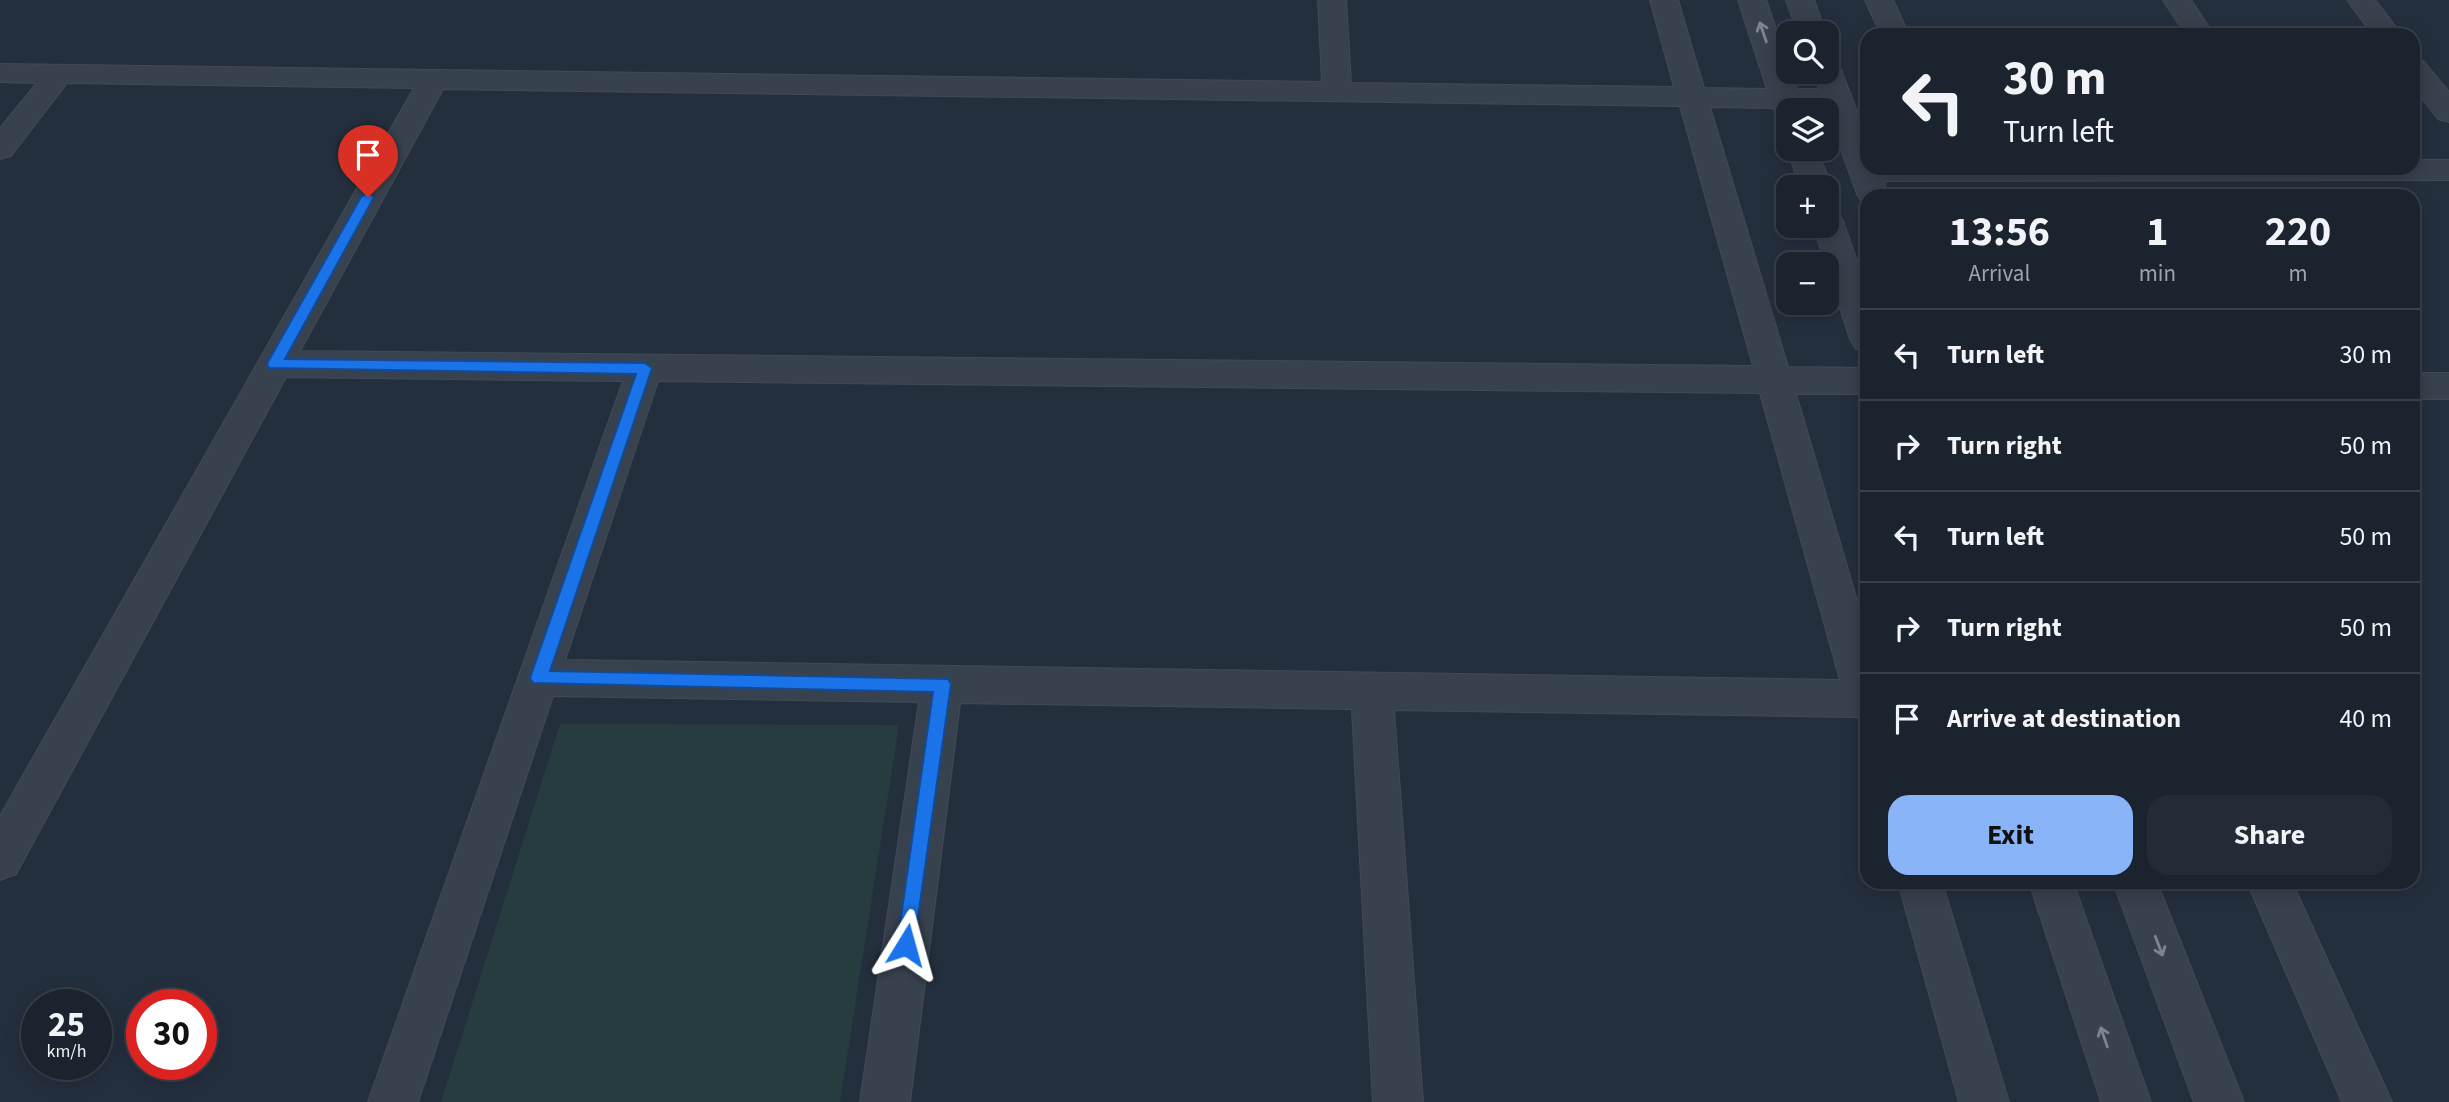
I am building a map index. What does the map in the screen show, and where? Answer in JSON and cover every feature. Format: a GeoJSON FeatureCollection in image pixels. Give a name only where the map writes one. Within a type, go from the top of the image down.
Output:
{"type":"FeatureCollection","features":[{"type":"Feature","properties":{"kind":"street"},"geometry":{"type":"LineString","coordinates":[[1332,0],[1337,91]]}},
{"type":"Feature","properties":{"kind":"street"},"geometry":{"type":"LineString","coordinates":[[1664,0],[1860,677]]}},
{"type":"Feature","properties":{"kind":"street"},"geometry":{"type":"LineString","coordinates":[[1752,0],[1785,98]]}},
{"type":"Feature","properties":{"kind":"street"},"geometry":{"type":"LineString","coordinates":[[1800,0],[1808,21]]}},
{"type":"Feature","properties":{"kind":"street"},"geometry":{"type":"LineString","coordinates":[[1879,0],[1892,28]]}},
{"type":"Feature","properties":{"kind":"street"},"geometry":{"type":"LineString","coordinates":[[2177,0],[2195,28]]}},
{"type":"Feature","properties":{"kind":"street"},"geometry":{"type":"LineString","coordinates":[[2361,0],[2383,28]]}},
{"type":"Feature","properties":{"kind":"street"},"geometry":{"type":"LineString","coordinates":[[0,73],[1691,97],[1776,103]]}},
{"type":"Feature","properties":{"kind":"street"},"geometry":{"type":"LineString","coordinates":[[0,149],[60,73]]}},
{"type":"Feature","properties":{"kind":"street"},"geometry":{"type":"LineString","coordinates":[[2420,76],[2449,112]]}},
{"type":"Feature","properties":{"kind":"street"},"geometry":{"type":"LineString","coordinates":[[0,859],[434,78]]}},
{"type":"Feature","properties":{"kind":"street"},"geometry":{"type":"LineString","coordinates":[[1801,98],[1832,85],[1860,162]]}},
{"type":"Feature","properties":{"kind":"street"},"geometry":{"type":"LineString","coordinates":[[2420,170],[2449,170]]}},
{"type":"Feature","properties":{"kind":"street"},"geometry":{"type":"LineString","coordinates":[[1868,184],[1958,178],[2083,175]]}},
{"type":"Feature","properties":{"kind":"street"},"geometry":{"type":"LineString","coordinates":[[1833,238],[1860,318]]}},
{"type":"Feature","properties":{"kind":"street"},"geometry":{"type":"LineString","coordinates":[[275,364],[1860,381]]}},
{"type":"Feature","properties":{"kind":"street"},"geometry":{"type":"LineString","coordinates":[[393,1102],[645,368]]}},
{"type":"Feature","properties":{"kind":"street"},"geometry":{"type":"LineString","coordinates":[[539,678],[1860,701]]}},
{"type":"Feature","properties":{"kind":"street"},"geometry":{"type":"LineString","coordinates":[[885,1102],[942,684]]}},
{"type":"Feature","properties":{"kind":"street"},"geometry":{"type":"LineString","coordinates":[[1372,691],[1398,1102]]}},
{"type":"Feature","properties":{"kind":"street"},"geometry":{"type":"LineString","coordinates":[[1922,889],[1984,1102]]}},
{"type":"Feature","properties":{"kind":"street"},"geometry":{"type":"LineString","coordinates":[[2053,889],[2126,1102]]}},
{"type":"Feature","properties":{"kind":"street"},"geometry":{"type":"LineString","coordinates":[[2138,889],[2219,1102]]}},
{"type":"Feature","properties":{"kind":"street"},"geometry":{"type":"LineString","coordinates":[[2273,889],[2367,1102]]}},
{"type":"Feature","properties":{"kind":"green space"},"geometry":{"type":"Polygon","coordinates":[[[560,724],[899,725],[840,1102],[441,1102],[560,724]]]}},
{"type":"Feature","properties":{"kind":"route"},"geometry":{"type":"LineString","coordinates":[[368,197],[275,364],[645,368],[539,678],[942,684],[906,945]]}}]}
